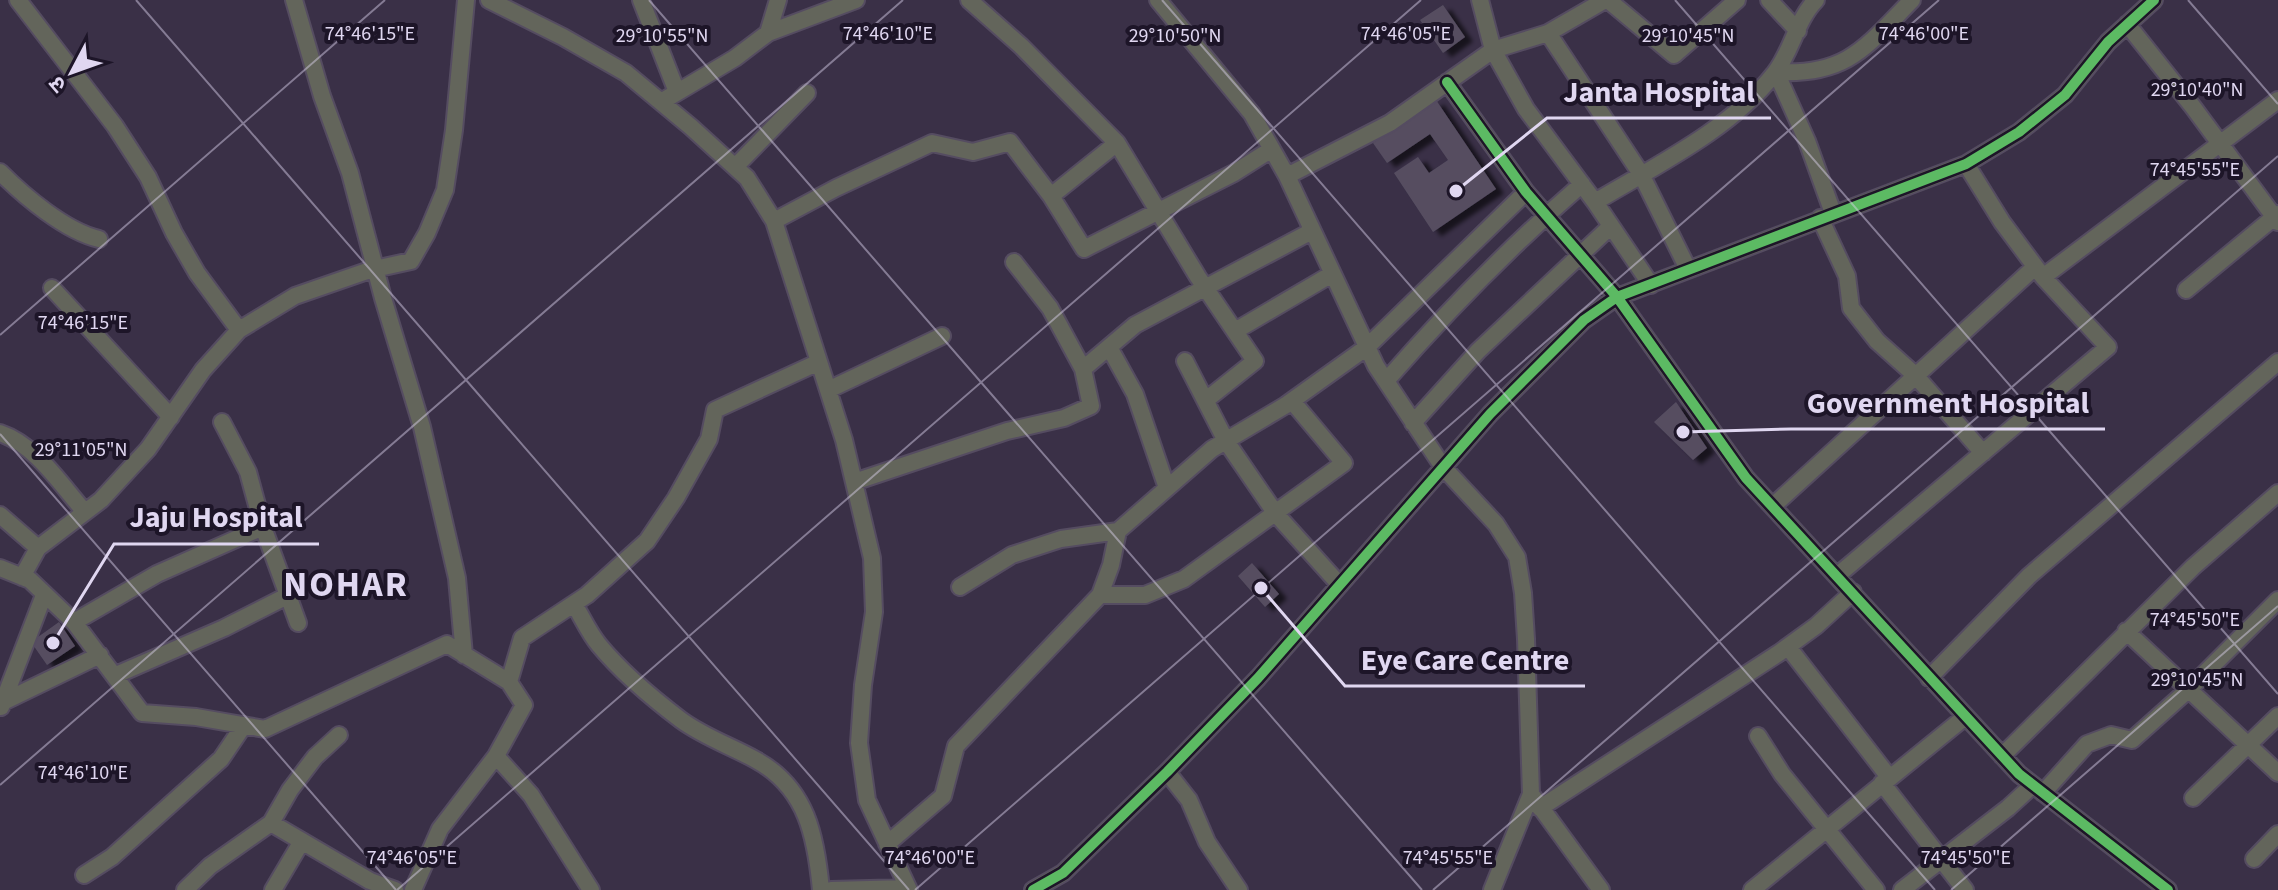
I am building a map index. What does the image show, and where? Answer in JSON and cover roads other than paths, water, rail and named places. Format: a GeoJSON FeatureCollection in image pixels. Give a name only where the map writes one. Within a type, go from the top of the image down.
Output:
{"type":"FeatureCollection","features":[{"type":"Feature","properties":{"kind":"street"},"geometry":{"type":"LineString","coordinates":[[18,0],[115,126],[148,177],[197,273],[239,330]]}},
{"type":"Feature","properties":{"kind":"street"},"geometry":{"type":"LineString","coordinates":[[294,0],[322,96],[350,173],[422,427],[454,563],[464,655]]}},
{"type":"Feature","properties":{"kind":"street"},"geometry":{"type":"LineString","coordinates":[[22,577],[38,548],[101,500],[148,449],[203,370],[239,330],[295,296],[375,268],[411,261],[445,190],[466,0]]}},
{"type":"Feature","properties":{"kind":"street"},"geometry":{"type":"LineString","coordinates":[[489,0],[626,73],[747,178],[774,221],[828,390],[872,558],[874,612],[863,685],[859,743],[867,800],[908,889],[831,890]]}},
{"type":"Feature","properties":{"kind":"street"},"geometry":{"type":"LineString","coordinates":[[641,0],[677,92]]}},
{"type":"Feature","properties":{"kind":"street"},"geometry":{"type":"LineString","coordinates":[[768,33],[778,0]]}},
{"type":"Feature","properties":{"kind":"street"},"geometry":{"type":"LineString","coordinates":[[661,102],[735,58],[768,33],[856,0]]}},
{"type":"Feature","properties":{"kind":"street"},"geometry":{"type":"LineString","coordinates":[[969,0],[1021,46],[1117,143],[1205,288],[1255,361],[1206,400]]}},
{"type":"Feature","properties":{"kind":"street"},"geometry":{"type":"LineString","coordinates":[[1158,0],[1252,114],[1287,176],[1386,381],[1443,467],[1496,524],[1517,557],[1523,593],[1536,801],[1492,890]]}},
{"type":"Feature","properties":{"kind":"street"},"geometry":{"type":"LineString","coordinates":[[1480,0],[1493,50],[1526,109],[1595,202],[1651,285]]}},
{"type":"Feature","properties":{"kind":"street"},"geometry":{"type":"LineString","coordinates":[[1287,176],[1390,123],[1493,50],[1548,33],[1606,0],[1674,55],[1737,0]]}},
{"type":"Feature","properties":{"kind":"street"},"geometry":{"type":"LineString","coordinates":[[1769,0],[1798,31]]}},
{"type":"Feature","properties":{"kind":"street"},"geometry":{"type":"LineString","coordinates":[[1595,202],[1747,104],[1776,72],[1807,10],[1816,0]]}},
{"type":"Feature","properties":{"kind":"street"},"geometry":{"type":"LineString","coordinates":[[1776,72],[1803,74],[1843,64],[1872,41],[1912,0]]}},
{"type":"Feature","properties":{"kind":"street"},"geometry":{"type":"LineString","coordinates":[[1033,890],[1063,873],[1258,678],[1490,414],[1584,320],[1617,297],[1966,164],[2019,132],[2065,95],[2108,42],[2154,0]]}},
{"type":"Feature","properties":{"kind":"street"},"geometry":{"type":"LineString","coordinates":[[2127,24],[2277,218],[2186,290]]}},
{"type":"Feature","properties":{"kind":"street"},"geometry":{"type":"LineString","coordinates":[[1548,33],[1641,174],[1688,269]]}},
{"type":"Feature","properties":{"kind":"street"},"geometry":{"type":"LineString","coordinates":[[1776,72],[1807,141],[1826,216],[1847,276],[1851,308],[1877,341],[1915,375],[1983,453]]}},
{"type":"Feature","properties":{"kind":"street"},"geometry":{"type":"LineString","coordinates":[[1447,82],[1526,192],[1617,297],[1746,478],[2002,756],[2038,789],[2168,890]]}},
{"type":"Feature","properties":{"kind":"street"},"geometry":{"type":"LineString","coordinates":[[735,167],[807,93]]}},
{"type":"Feature","properties":{"kind":"street"},"geometry":{"type":"LineString","coordinates":[[1773,506],[1915,375],[2039,272],[2221,145],[2278,100]]}},
{"type":"Feature","properties":{"kind":"street"},"geometry":{"type":"LineString","coordinates":[[774,221],[932,143],[973,152],[1010,142],[1051,196],[1084,249],[1234,173],[1272,149]]}},
{"type":"Feature","properties":{"kind":"street"},"geometry":{"type":"LineString","coordinates":[[1051,196],[1117,143]]}},
{"type":"Feature","properties":{"kind":"street"},"geometry":{"type":"LineString","coordinates":[[1838,575],[2108,347],[2039,272],[2002,222],[1966,164]]}},
{"type":"Feature","properties":{"kind":"street"},"geometry":{"type":"LineString","coordinates":[[0,172],[23,195],[86,236],[99,239]]}},
{"type":"Feature","properties":{"kind":"street"},"geometry":{"type":"LineString","coordinates":[[1386,381],[1435,324],[1582,184]]}},
{"type":"Feature","properties":{"kind":"street"},"geometry":{"type":"LineString","coordinates":[[960,587],[1012,555],[1061,539],[1118,531],[1212,449],[1292,401],[1367,347],[1526,192]]}},
{"type":"Feature","properties":{"kind":"street"},"geometry":{"type":"LineString","coordinates":[[1413,423],[1478,351],[1611,226]]}},
{"type":"Feature","properties":{"kind":"street"},"geometry":{"type":"LineString","coordinates":[[1083,369],[1135,325],[1312,231]]}},
{"type":"Feature","properties":{"kind":"street"},"geometry":{"type":"LineString","coordinates":[[854,482],[1007,431],[1064,418],[1091,406],[1083,369],[1050,308],[1014,262]]}},
{"type":"Feature","properties":{"kind":"street"},"geometry":{"type":"LineString","coordinates":[[1235,331],[1332,274]]}},
{"type":"Feature","properties":{"kind":"street"},"geometry":{"type":"LineString","coordinates":[[52,288],[171,417]]}},
{"type":"Feature","properties":{"kind":"street"},"geometry":{"type":"LineString","coordinates":[[828,390],[942,336]]}},
{"type":"Feature","properties":{"kind":"street"},"geometry":{"type":"LineString","coordinates":[[1109,347],[1135,394],[1167,488]]}},
{"type":"Feature","properties":{"kind":"street"},"geometry":{"type":"LineString","coordinates":[[1185,361],[1226,441],[1276,514],[1339,584]]}},
{"type":"Feature","properties":{"kind":"street"},"geometry":{"type":"LineString","coordinates":[[509,682],[522,638],[574,604],[647,541],[676,498],[709,439],[715,410],[819,362]]}},
{"type":"Feature","properties":{"kind":"street"},"geometry":{"type":"LineString","coordinates":[[1929,678],[2029,576],[2278,362]]}},
{"type":"Feature","properties":{"kind":"street"},"geometry":{"type":"LineString","coordinates":[[1100,595],[1145,595],[1184,579],[1344,463],[1292,401]]}},
{"type":"Feature","properties":{"kind":"street"},"geometry":{"type":"LineString","coordinates":[[222,422],[248,472],[263,527],[298,623]]}},
{"type":"Feature","properties":{"kind":"street"},"geometry":{"type":"LineString","coordinates":[[0,433],[14,438],[41,461],[85,512]]}},
{"type":"Feature","properties":{"kind":"street"},"geometry":{"type":"LineString","coordinates":[[2002,756],[2193,567],[2278,493]]}},
{"type":"Feature","properties":{"kind":"street"},"geometry":{"type":"LineString","coordinates":[[0,515],[38,548]]}},
{"type":"Feature","properties":{"kind":"street"},"geometry":{"type":"LineString","coordinates":[[74,622],[157,574],[263,527]]}},
{"type":"Feature","properties":{"kind":"street"},"geometry":{"type":"LineString","coordinates":[[887,844],[943,796],[956,746],[1100,595],[1111,565],[1118,531]]}},
{"type":"Feature","properties":{"kind":"street"},"geometry":{"type":"LineString","coordinates":[[0,568],[30,580],[74,622],[142,713],[196,717],[265,729],[447,644],[509,682],[524,705],[496,756],[440,829],[415,889]]}},
{"type":"Feature","properties":{"kind":"street"},"geometry":{"type":"LineString","coordinates":[[1536,801],[1788,647],[1853,592]]}},
{"type":"Feature","properties":{"kind":"street"},"geometry":{"type":"LineString","coordinates":[[1,703],[44,595]]}},
{"type":"Feature","properties":{"kind":"street"},"geometry":{"type":"LineString","coordinates":[[116,675],[224,628],[289,595]]}},
{"type":"Feature","properties":{"kind":"street"},"geometry":{"type":"LineString","coordinates":[[1902,890],[2008,808],[2038,789],[2087,744],[2111,735],[2132,740],[2189,689],[2278,600]]}},
{"type":"Feature","properties":{"kind":"street"},"geometry":{"type":"LineString","coordinates":[[574,604],[598,644],[648,693],[682,721],[779,774],[805,810],[818,856],[821,890]]}},
{"type":"Feature","properties":{"kind":"street"},"geometry":{"type":"LineString","coordinates":[[2126,631],[2278,773]]}},
{"type":"Feature","properties":{"kind":"street"},"geometry":{"type":"LineString","coordinates":[[1788,647],[1965,890]]}},
{"type":"Feature","properties":{"kind":"street"},"geometry":{"type":"LineString","coordinates":[[1,703],[100,655]]}},
{"type":"Feature","properties":{"kind":"street"},"geometry":{"type":"LineString","coordinates":[[2193,798],[2278,716]]}},
{"type":"Feature","properties":{"kind":"street"},"geometry":{"type":"LineString","coordinates":[[1752,890],[1965,717]]}},
{"type":"Feature","properties":{"kind":"street"},"geometry":{"type":"LineString","coordinates":[[84,875],[112,857],[221,759],[244,725]]}},
{"type":"Feature","properties":{"kind":"street"},"geometry":{"type":"LineString","coordinates":[[185,890],[210,866],[271,823],[290,790],[315,757],[339,735]]}},
{"type":"Feature","properties":{"kind":"street"},"geometry":{"type":"LineString","coordinates":[[1758,736],[1782,774],[1876,890]]}},
{"type":"Feature","properties":{"kind":"street"},"geometry":{"type":"LineString","coordinates":[[496,756],[531,795],[591,890]]}},
{"type":"Feature","properties":{"kind":"street"},"geometry":{"type":"LineString","coordinates":[[1167,772],[1189,800],[1207,842],[1239,890]]}},
{"type":"Feature","properties":{"kind":"street"},"geometry":{"type":"LineString","coordinates":[[1536,801],[1601,890]]}},
{"type":"Feature","properties":{"kind":"street"},"geometry":{"type":"LineString","coordinates":[[271,823],[370,881],[395,890]]}},
{"type":"Feature","properties":{"kind":"street"},"geometry":{"type":"LineString","coordinates":[[2254,859],[2278,834]]}},
{"type":"Feature","properties":{"kind":"street"},"geometry":{"type":"LineString","coordinates":[[273,890],[302,841]]}},
{"type":"Feature","properties":{"kind":"place","name":"Janta Hospital"},"geometry":{"type":"Point","coordinates":[1456,191]}},
{"type":"Feature","properties":{"kind":"place","name":"Government Hospital"},"geometry":{"type":"Point","coordinates":[1683,432]}},
{"type":"Feature","properties":{"kind":"place","name":"Eye Care Centre"},"geometry":{"type":"Point","coordinates":[1261,588]}},
{"type":"Feature","properties":{"kind":"place","name":"Jaju Hospital"},"geometry":{"type":"Point","coordinates":[53,643]}},
{"type":"Feature","properties":{"kind":"district","name":"NOHAR"},"geometry":{"type":"Point","coordinates":[346,583]}}]}
